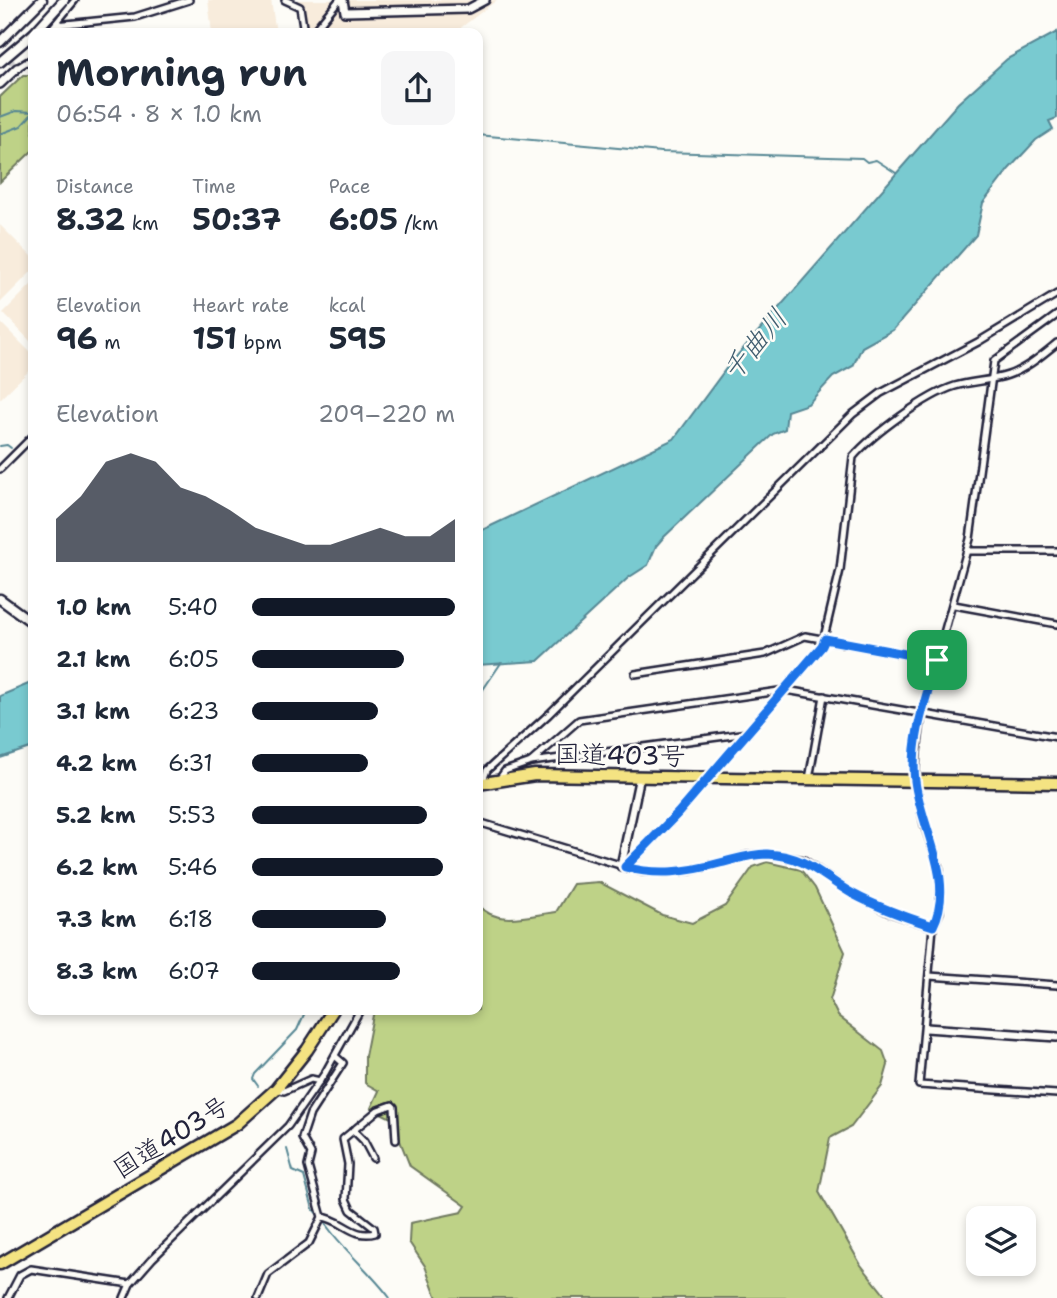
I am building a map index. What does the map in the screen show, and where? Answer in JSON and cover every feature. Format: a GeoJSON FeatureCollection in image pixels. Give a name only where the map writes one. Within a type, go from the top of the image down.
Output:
{"type":"FeatureCollection","features":[{"type":"Feature","properties":{"kind":"highway","name":"国道403号"},"geometry":{"type":"LineString","coordinates":[[483,783],[535,775],[1057,783]]}},
{"type":"Feature","properties":{"kind":"highway","name":"国道403号"},"geometry":{"type":"LineString","coordinates":[[0,1264],[237,1124],[276,1089],[329,1015]]}},
{"type":"Feature","properties":{"kind":"main road"},"geometry":{"type":"LineString","coordinates":[[0,43],[42,0]]}},
{"type":"Feature","properties":{"kind":"main road"},"geometry":{"type":"LineString","coordinates":[[39,28],[64,0]]}},
{"type":"Feature","properties":{"kind":"main road"},"geometry":{"type":"LineString","coordinates":[[0,62],[28,38]]}},
{"type":"Feature","properties":{"kind":"main road"},"geometry":{"type":"LineString","coordinates":[[0,599],[28,619]]}},
{"type":"Feature","properties":{"kind":"street"},"geometry":{"type":"LineString","coordinates":[[53,28],[75,0]]}},
{"type":"Feature","properties":{"kind":"street"},"geometry":{"type":"LineString","coordinates":[[56,25],[135,18],[189,0]]}},
{"type":"Feature","properties":{"kind":"street"},"geometry":{"type":"LineString","coordinates":[[285,0],[300,7],[303,28]]}},
{"type":"Feature","properties":{"kind":"street"},"geometry":{"type":"LineString","coordinates":[[341,0],[345,12],[468,9],[485,0]]}},
{"type":"Feature","properties":{"kind":"street"},"geometry":{"type":"LineString","coordinates":[[316,28],[341,0]]}},
{"type":"Feature","properties":{"kind":"street"},"geometry":{"type":"LineString","coordinates":[[0,84],[28,61]]}},
{"type":"Feature","properties":{"kind":"street"},"geometry":{"type":"LineString","coordinates":[[483,778],[487,770],[548,715],[853,414],[881,393],[978,342],[1055,295],[1057,303]]}},
{"type":"Feature","properties":{"kind":"street"},"geometry":{"type":"LineString","coordinates":[[1057,315],[994,361],[967,551],[922,713],[915,780],[924,824],[940,870],[940,912],[933,926],[926,1028],[921,1036],[919,1085],[1057,1094]]}},
{"type":"Feature","properties":{"kind":"street"},"geometry":{"type":"LineString","coordinates":[[623,867],[710,778],[786,690],[825,639],[840,570],[853,457],[866,443],[909,411],[952,387],[1009,375],[1038,359],[1057,343]]}},
{"type":"Feature","properties":{"kind":"street"},"geometry":{"type":"LineString","coordinates":[[0,468],[28,441]]}},
{"type":"Feature","properties":{"kind":"street"},"geometry":{"type":"LineString","coordinates":[[967,551],[1057,551]]}},
{"type":"Feature","properties":{"kind":"street"},"geometry":{"type":"LineString","coordinates":[[954,605],[1057,624]]}},
{"type":"Feature","properties":{"kind":"street"},"geometry":{"type":"LineString","coordinates":[[635,674],[765,654],[804,636],[937,660]]}},
{"type":"Feature","properties":{"kind":"street"},"geometry":{"type":"LineString","coordinates":[[531,762],[579,720],[786,690],[1057,737]]}},
{"type":"Feature","properties":{"kind":"street"},"geometry":{"type":"LineString","coordinates":[[809,780],[824,696]]}},
{"type":"Feature","properties":{"kind":"street"},"geometry":{"type":"LineString","coordinates":[[499,779],[505,771],[531,762],[748,733]]}},
{"type":"Feature","properties":{"kind":"street"},"geometry":{"type":"LineString","coordinates":[[623,867],[640,776]]}},
{"type":"Feature","properties":{"kind":"street"},"geometry":{"type":"LineString","coordinates":[[483,824],[623,867],[661,874],[690,871],[748,855],[769,854],[804,860],[863,899],[888,912],[933,926]]}},
{"type":"Feature","properties":{"kind":"street"},"geometry":{"type":"LineString","coordinates":[[929,976],[1057,985]]}},
{"type":"Feature","properties":{"kind":"street"},"geometry":{"type":"LineString","coordinates":[[124,1298],[130,1284],[289,1126],[320,1081],[357,1015]]}},
{"type":"Feature","properties":{"kind":"street"},"geometry":{"type":"LineString","coordinates":[[926,1028],[1057,1037]]}},
{"type":"Feature","properties":{"kind":"street"},"geometry":{"type":"LineString","coordinates":[[258,1298],[268,1274],[309,1243],[322,1217],[308,1166],[311,1154],[302,1138],[310,1114],[343,1063],[335,1056]]}},
{"type":"Feature","properties":{"kind":"street"},"geometry":{"type":"LineString","coordinates":[[276,1089],[284,1091],[311,1079],[320,1081]]}},
{"type":"Feature","properties":{"kind":"street"},"geometry":{"type":"LineString","coordinates":[[322,1217],[360,1235],[376,1231],[351,1210],[345,1199],[348,1164],[343,1139],[378,1110],[392,1105],[396,1140]]}},
{"type":"Feature","properties":{"kind":"street"},"geometry":{"type":"LineString","coordinates":[[353,1130],[364,1141],[373,1158]]}},
{"type":"Feature","properties":{"kind":"street"},"geometry":{"type":"LineString","coordinates":[[8,1298],[20,1275],[31,1269],[130,1284]]}},
{"type":"Feature","properties":{"kind":"shaded area"},"geometry":{"type":"Polygon","coordinates":[[[208,0],[271,0],[275,28],[211,28],[208,0]]]}},
{"type":"Feature","properties":{"kind":"shaded area"},"geometry":{"type":"Polygon","coordinates":[[[289,0],[497,0],[461,28],[304,28],[301,7],[289,0]]]}},
{"type":"Feature","properties":{"kind":"shaded area"},"geometry":{"type":"Polygon","coordinates":[[[0,225],[28,253],[28,275],[0,303],[0,225]]]}},
{"type":"Feature","properties":{"kind":"shaded area"},"geometry":{"type":"Polygon","coordinates":[[[28,288],[28,339],[3,313],[28,288]]]}},
{"type":"Feature","properties":{"kind":"shaded area"},"geometry":{"type":"Polygon","coordinates":[[[0,322],[28,350],[28,372],[0,399],[0,322]]]}},
{"type":"Feature","properties":{"kind":"green space"},"geometry":{"type":"Polygon","coordinates":[[[23,75],[28,75],[28,155],[0,182],[0,97],[23,75]]]}},
{"type":"Feature","properties":{"kind":"green space"},"geometry":{"type":"Polygon","coordinates":[[[767,862],[801,870],[815,888],[845,952],[830,1000],[838,1016],[883,1051],[888,1065],[882,1086],[851,1127],[830,1138],[819,1192],[861,1265],[887,1298],[437,1298],[425,1266],[409,1242],[410,1223],[462,1212],[466,1206],[410,1166],[391,1118],[371,1108],[379,1091],[365,1083],[365,1056],[373,1015],[483,1015],[483,909],[504,918],[556,912],[573,884],[599,882],[662,915],[692,923],[725,906],[753,867],[767,862]]]}},
{"type":"Feature","properties":{"kind":"water","name":"千曲川"},"geometry":{"type":"Polygon","coordinates":[[[1057,32],[1057,118],[1049,121],[1053,129],[1036,140],[983,203],[976,235],[893,330],[862,347],[853,366],[833,377],[808,404],[787,411],[785,429],[773,434],[663,538],[656,546],[648,565],[628,578],[538,661],[483,665],[483,530],[674,439],[728,366],[958,103],[1007,59],[1057,32]]]}},
{"type":"Feature","properties":{"kind":"water"},"geometry":{"type":"Polygon","coordinates":[[[28,684],[28,749],[0,758],[0,696],[28,684]]]}},
{"type":"Feature","properties":{"kind":"waterway"},"geometry":{"type":"LineString","coordinates":[[0,117],[16,111],[28,112]]}},
{"type":"Feature","properties":{"kind":"waterway"},"geometry":{"type":"LineString","coordinates":[[0,134],[21,126],[28,118]]}},
{"type":"Feature","properties":{"kind":"waterway"},"geometry":{"type":"LineString","coordinates":[[483,135],[661,152],[862,158],[867,162],[876,160],[896,173]]}},
{"type":"Feature","properties":{"kind":"waterway"},"geometry":{"type":"LineString","coordinates":[[0,446],[7,445],[11,448]]}},
{"type":"Feature","properties":{"kind":"waterway"},"geometry":{"type":"LineString","coordinates":[[483,690],[501,663]]}},
{"type":"Feature","properties":{"kind":"waterway"},"geometry":{"type":"LineString","coordinates":[[258,1086],[253,1079],[255,1074],[297,1030],[304,1015]]}},
{"type":"Feature","properties":{"kind":"waterway"},"geometry":{"type":"LineString","coordinates":[[287,1149],[293,1171],[304,1176],[313,1209],[317,1214]]}},
{"type":"Feature","properties":{"kind":"waterway"},"geometry":{"type":"LineString","coordinates":[[324,1222],[390,1298]]}},
{"type":"Feature","properties":{"kind":"tunnel"},"geometry":{"type":"LineString","coordinates":[[2,60],[28,65]]}},
{"type":"Feature","properties":{"kind":"route"},"geometry":{"type":"LineString","coordinates":[[825,639],[937,660],[920,723],[915,780],[924,824],[940,870],[940,912],[933,926],[888,912],[851,893],[804,860],[769,854],[748,855],[690,871],[661,874],[625,867],[728,757],[786,690],[825,639]]}}]}
